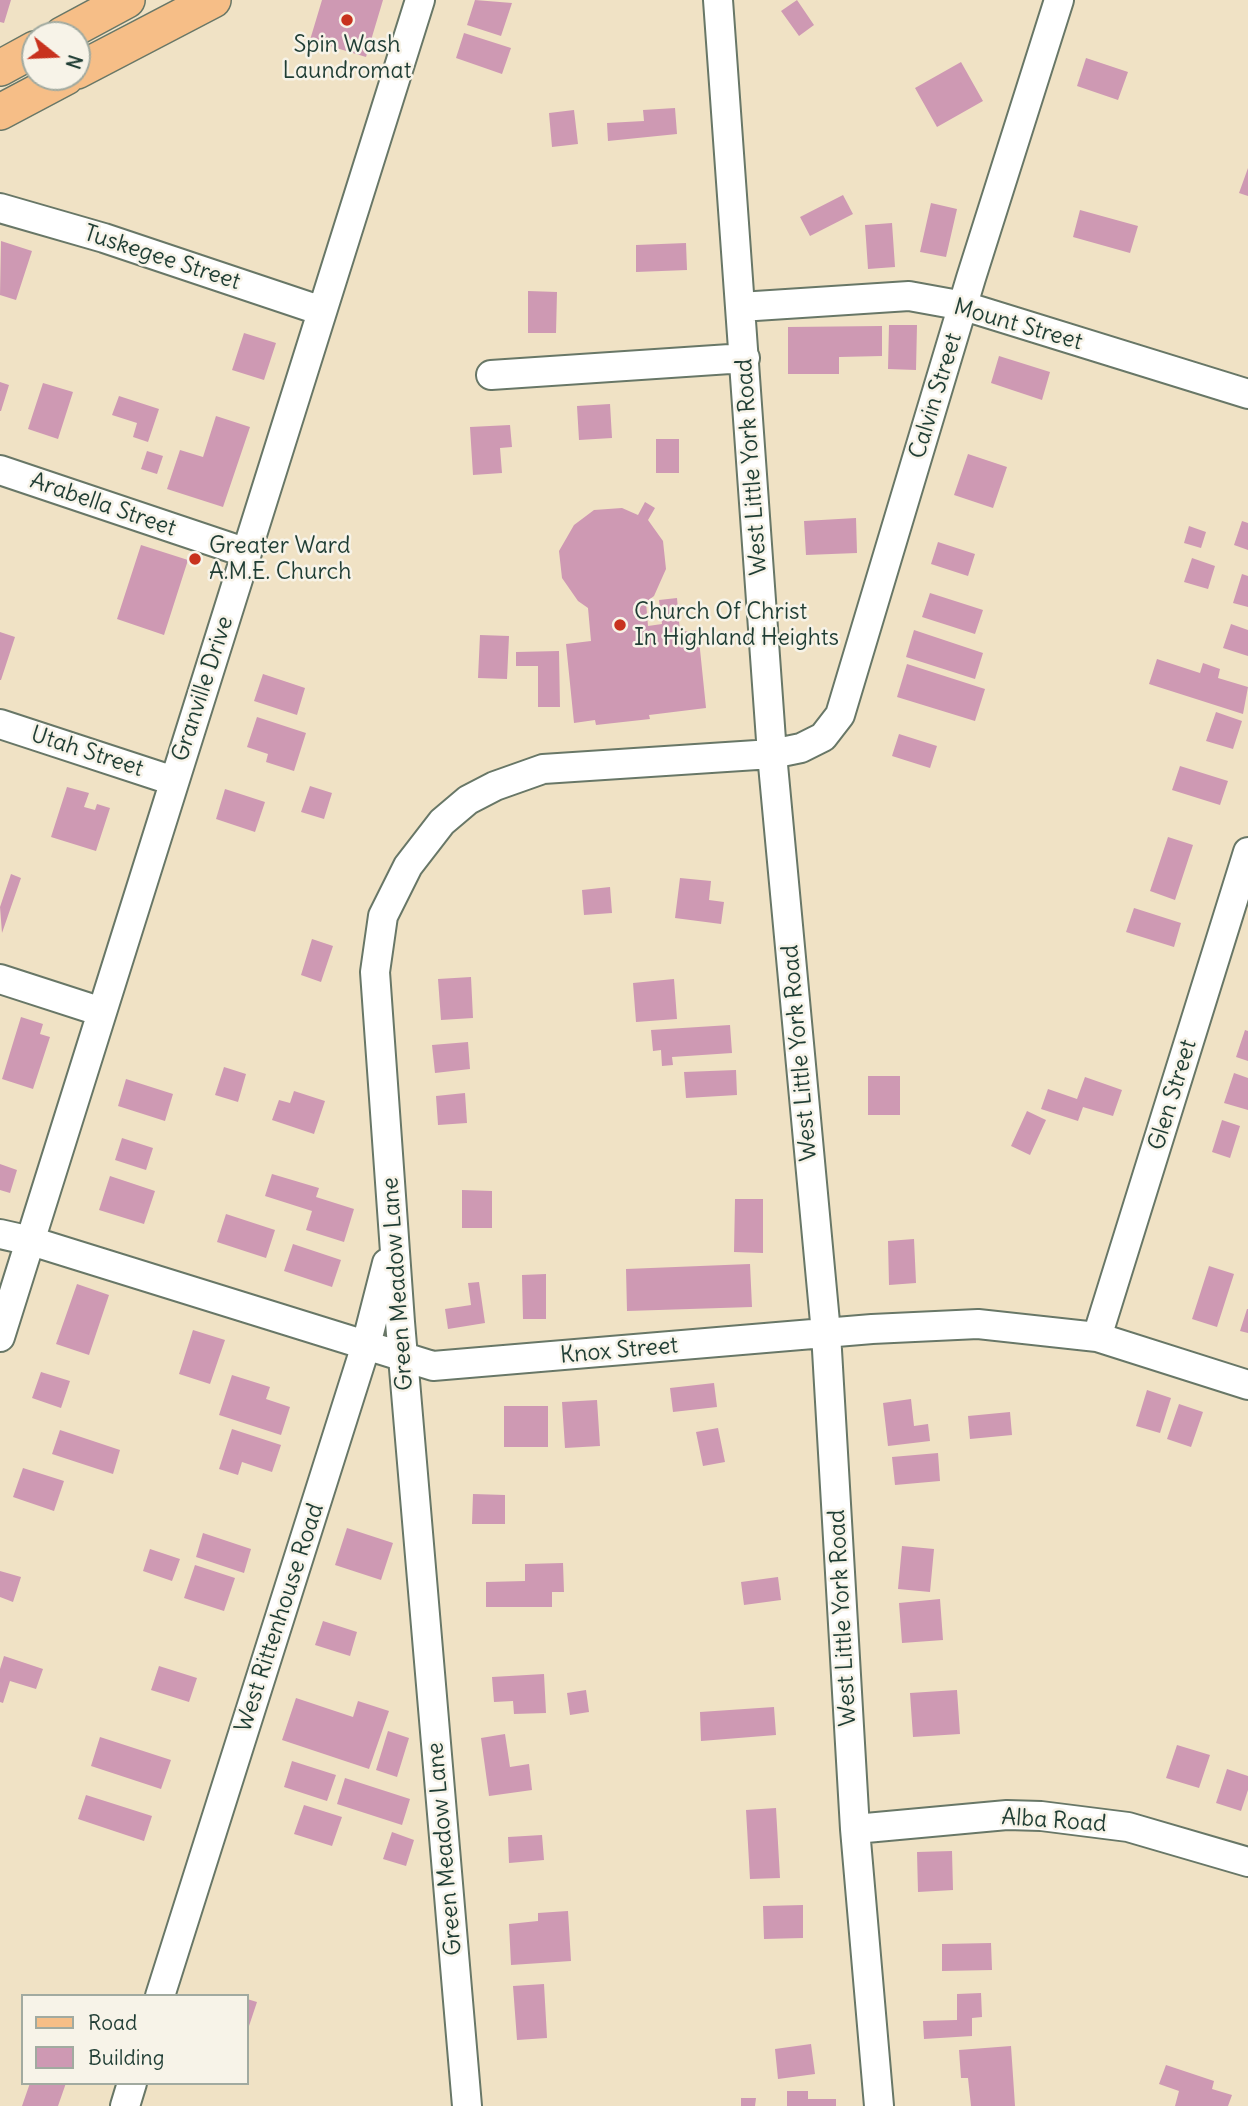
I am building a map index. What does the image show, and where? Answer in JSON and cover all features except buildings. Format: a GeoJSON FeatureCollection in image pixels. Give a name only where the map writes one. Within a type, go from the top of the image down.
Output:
{"type":"FeatureCollection","features":[{"type":"Feature","properties":{"kind":"main road"},"geometry":{"type":"LineString","coordinates":[[89,21],[130,0],[146,35]]}},
{"type":"Feature","properties":{"kind":"main road"},"geometry":{"type":"LineString","coordinates":[[91,64],[213,0]]}},
{"type":"Feature","properties":{"kind":"main road"},"geometry":{"type":"LineString","coordinates":[[0,68],[21,57]]}},
{"type":"Feature","properties":{"kind":"main road"},"geometry":{"type":"LineString","coordinates":[[0,112],[40,91]]}},
{"type":"Feature","properties":{"kind":"street","name":"Granville Drive"},"geometry":{"type":"LineString","coordinates":[[0,1337],[420,0]]}},
{"type":"Feature","properties":{"kind":"street","name":"West Little York Road"},"geometry":{"type":"LineString","coordinates":[[718,0],[772,754],[826,1334],[856,1829],[879,2106]]}},
{"type":"Feature","properties":{"kind":"street","name":"Calvin Street"},"geometry":{"type":"LineString","coordinates":[[772,754],[801,748],[823,737],[839,715],[1059,0]]}},
{"type":"Feature","properties":{"kind":"street","name":"Tuskegee Street"},"geometry":{"type":"LineString","coordinates":[[0,208],[104,238],[323,310]]}},
{"type":"Feature","properties":{"kind":"street","name":"Mount Street"},"geometry":{"type":"LineString","coordinates":[[740,307],[909,296],[964,306],[1248,394]]}},
{"type":"Feature","properties":{"kind":"street"},"geometry":{"type":"LineString","coordinates":[[491,375],[745,358]]}},
{"type":"Feature","properties":{"kind":"street","name":"Arabella Street"},"geometry":{"type":"LineString","coordinates":[[0,470],[247,553]]}},
{"type":"Feature","properties":{"kind":"street","name":"Utah Street"},"geometry":{"type":"LineString","coordinates":[[0,724],[174,780]]}},
{"type":"Feature","properties":{"kind":"street","name":"Green Meadow Lane"},"geometry":{"type":"LineString","coordinates":[[467,2106],[402,1356],[375,972],[383,916],[408,866],[442,822],[468,800],[495,786],[543,769],[772,754]]}},
{"type":"Feature","properties":{"kind":"street","name":"Glen Street"},"geometry":{"type":"LineString","coordinates":[[1097,1337],[1248,852]]}},
{"type":"Feature","properties":{"kind":"street"},"geometry":{"type":"LineString","coordinates":[[0,979],[102,1012]]}},
{"type":"Feature","properties":{"kind":"street","name":"Knox Street"},"geometry":{"type":"LineString","coordinates":[[0,1234],[31,1241],[433,1366],[978,1324],[1097,1337],[1248,1385]]}},
{"type":"Feature","properties":{"kind":"street","name":"West Rittenhouse Road"},"geometry":{"type":"LineString","coordinates":[[161,1994],[366,1345],[394,1238]]}},
{"type":"Feature","properties":{"kind":"street","name":"Alba Road"},"geometry":{"type":"LineString","coordinates":[[856,1829],[1007,1815],[1041,1816],[1128,1827],[1248,1862]]}},
{"type":"Feature","properties":{"kind":"street"},"geometry":{"type":"LineString","coordinates":[[125,2106],[131,2085]]}},
{"type":"Feature","properties":{"kind":"place","name":"Spin Wash Laundromat"},"geometry":{"type":"Point","coordinates":[347,20]}},
{"type":"Feature","properties":{"kind":"place","name":"Greater Ward A.M.E. Church"},"geometry":{"type":"Point","coordinates":[195,559]}},
{"type":"Feature","properties":{"kind":"place","name":"Church Of Christ In Highland Heights"},"geometry":{"type":"Point","coordinates":[620,625]}}]}
